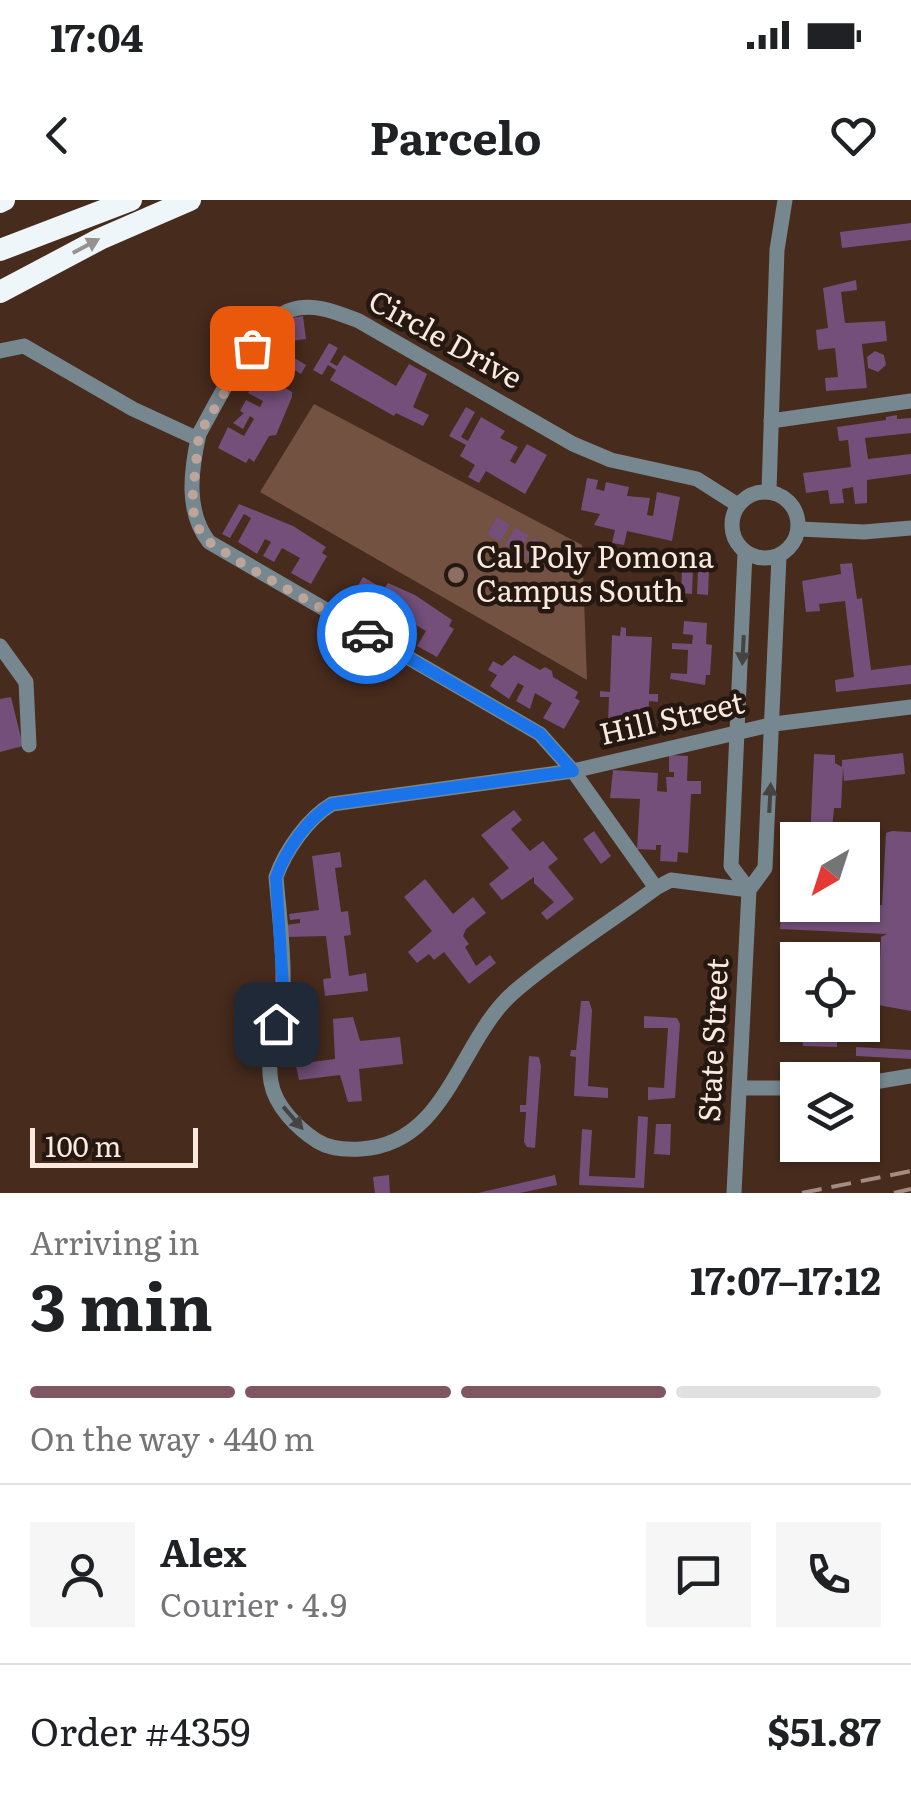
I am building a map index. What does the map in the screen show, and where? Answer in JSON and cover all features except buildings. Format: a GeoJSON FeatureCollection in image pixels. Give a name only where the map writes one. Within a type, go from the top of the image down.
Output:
{"type":"FeatureCollection","features":[{"type":"Feature","properties":{"kind":"highway"},"geometry":{"type":"LineString","coordinates":[[0,250],[131,200]]}},
{"type":"Feature","properties":{"kind":"highway"},"geometry":{"type":"LineString","coordinates":[[0,292],[100,239],[190,200]]}},
{"type":"Feature","properties":{"kind":"street"},"geometry":{"type":"LineString","coordinates":[[769,490],[777,250],[785,200]]}},
{"type":"Feature","properties":{"kind":"street","name":"Circle Drive"},"geometry":{"type":"LineString","coordinates":[[656,888],[573,771],[540,734],[209,542],[196,525],[192,503],[198,439],[270,323],[291,310],[326,308],[359,321],[573,444],[611,460],[697,479],[738,506]]}},
{"type":"Feature","properties":{"kind":"street"},"geometry":{"type":"LineString","coordinates":[[0,351],[24,346],[133,409],[198,439]]}},
{"type":"Feature","properties":{"kind":"street"},"geometry":{"type":"LineString","coordinates":[[771,422],[911,401]]}},
{"type":"Feature","properties":{"kind":"street"},"geometry":{"type":"LineString","coordinates":[[769,490],[784,498],[795,511],[800,529],[779,557],[760,559],[745,553],[733,538],[731,520],[738,506],[752,494],[769,490]]}},
{"type":"Feature","properties":{"kind":"street"},"geometry":{"type":"LineString","coordinates":[[800,529],[864,532],[911,528]]}},
{"type":"Feature","properties":{"kind":"street","name":"State Street"},"geometry":{"type":"LineString","coordinates":[[745,553],[731,866],[749,890]]}},
{"type":"Feature","properties":{"kind":"street","name":"State Street"},"geometry":{"type":"LineString","coordinates":[[734,1193],[749,890],[766,868],[779,557]]}},
{"type":"Feature","properties":{"kind":"street"},"geometry":{"type":"LineString","coordinates":[[0,646],[20,668],[26,682],[29,745]]}},
{"type":"Feature","properties":{"kind":"street","name":"Hill Street"},"geometry":{"type":"LineString","coordinates":[[656,888],[514,993],[487,1021],[427,1120],[410,1135],[388,1146],[344,1150],[322,1144],[285,1112],[271,1086],[269,1060],[283,987],[276,878],[281,863],[316,813],[332,804],[573,771],[739,730],[911,707]]}},
{"type":"Feature","properties":{"kind":"street"},"geometry":{"type":"LineString","coordinates":[[656,888],[671,880],[749,890]]}},
{"type":"Feature","properties":{"kind":"street"},"geometry":{"type":"LineString","coordinates":[[880,1081],[911,1076]]}},
{"type":"Feature","properties":{"kind":"street"},"geometry":{"type":"LineString","coordinates":[[739,1088],[780,1088]]}},
{"type":"Feature","properties":{"kind":"shaded area"},"geometry":{"type":"Polygon","coordinates":[[[314,404],[582,545],[587,680],[260,492],[314,404]]]}},
{"type":"Feature","properties":{"kind":"railway"},"geometry":{"type":"LineString","coordinates":[[802,1193],[911,1171]]}},
{"type":"Feature","properties":{"kind":"railway"},"geometry":{"type":"LineString","coordinates":[[894,1193],[911,1189]]}},
{"type":"Feature","properties":{"kind":"way so far"},"geometry":{"type":"LineString","coordinates":[[252,348],[199,434],[194,453],[192,503],[196,525],[209,542],[246,566],[367,634]]}},
{"type":"Feature","properties":{"kind":"place","name":"Cal Poly Pomona Campus South"},"geometry":{"type":"Point","coordinates":[456,575]}},
{"type":"Feature","properties":{"kind":"route"},"geometry":{"type":"LineString","coordinates":[[276,1024],[283,987],[276,878],[281,863],[316,813],[332,804],[573,771],[540,734],[367,634]]}}]}
